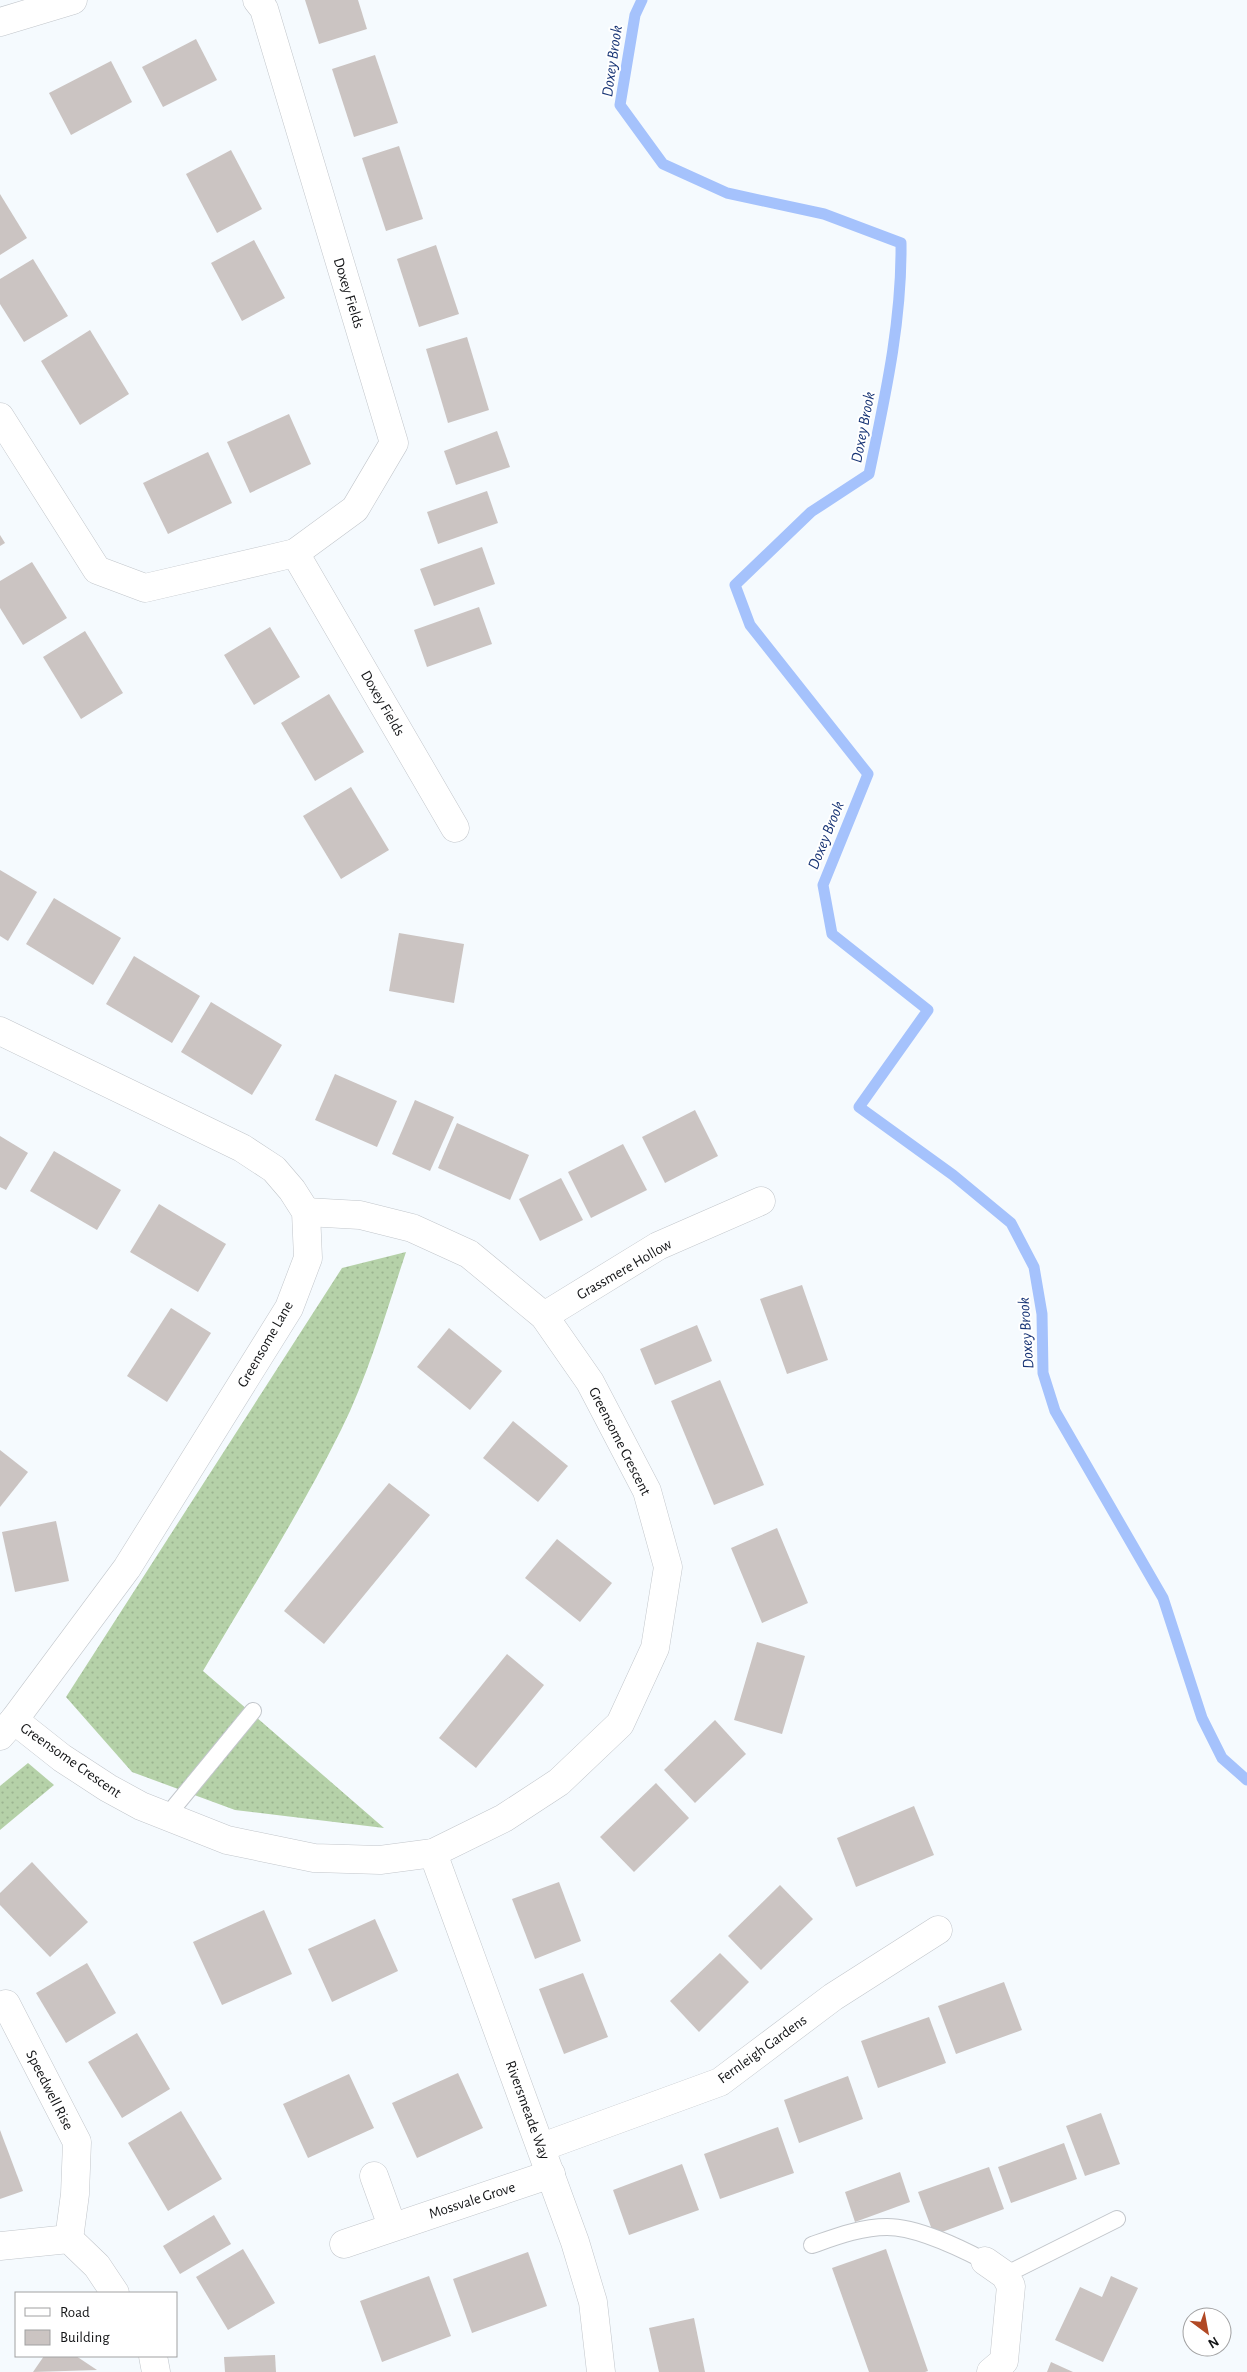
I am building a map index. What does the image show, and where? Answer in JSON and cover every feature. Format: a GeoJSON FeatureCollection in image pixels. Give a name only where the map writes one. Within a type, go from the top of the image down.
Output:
{"type":"FeatureCollection","features":[{"type":"Feature","properties":{"kind":"street"},"geometry":{"type":"LineString","coordinates":[[0,22],[73,0]]}},
{"type":"Feature","properties":{"kind":"street","name":"Doxey Fields"},"geometry":{"type":"LineString","coordinates":[[0,417],[97,570],[145,588],[295,553],[355,509],[394,443],[264,9],[257,0]]}},
{"type":"Feature","properties":{"kind":"street","name":"Doxey Fields"},"geometry":{"type":"LineString","coordinates":[[295,553],[455,828]]}},
{"type":"Feature","properties":{"kind":"street","name":"Greensome Lane"},"geometry":{"type":"LineString","coordinates":[[0,1031],[242,1148],[274,1169],[292,1190],[306,1212],[308,1258],[289,1308],[127,1568],[7,1728]]}},
{"type":"Feature","properties":{"kind":"street","name":"Grassmere Hollow"},"geometry":{"type":"LineString","coordinates":[[544,1316],[658,1246],[761,1201]]}},
{"type":"Feature","properties":{"kind":"street","name":"Greensome Crescent"},"geometry":{"type":"LineString","coordinates":[[7,1728],[62,1758],[108,1788],[166,1816],[227,1840],[314,1858],[380,1860],[433,1853],[504,1818],[558,1782],[620,1724],[656,1648],[668,1567],[647,1491],[590,1382],[544,1316],[469,1254],[412,1228],[360,1215],[306,1212]]}},
{"type":"Feature","properties":{"kind":"street","name":"Riversmeade Way"},"geometry":{"type":"LineString","coordinates":[[433,1853],[542,2147],[593,2302],[601,2372]]}},
{"type":"Feature","properties":{"kind":"street","name":"Fernleigh Gardens"},"geometry":{"type":"LineString","coordinates":[[542,2147],[720,2082],[833,1998],[938,1930]]}},
{"type":"Feature","properties":{"kind":"street","name":"Speedwell Rise"},"geometry":{"type":"LineString","coordinates":[[6,2004],[76,2142],[75,2194],[69,2239]]}},
{"type":"Feature","properties":{"kind":"street","name":"Mossvale Grove"},"geometry":{"type":"LineString","coordinates":[[344,2244],[392,2226],[551,2174]]}},
{"type":"Feature","properties":{"kind":"street"},"geometry":{"type":"LineString","coordinates":[[374,2176],[392,2226]]}},
{"type":"Feature","properties":{"kind":"street"},"geometry":{"type":"LineString","coordinates":[[0,2246],[69,2239],[98,2266],[114,2292]]}},
{"type":"Feature","properties":{"kind":"street"},"geometry":{"type":"LineString","coordinates":[[991,2372],[1004,2361],[1000,2274]]}},
{"type":"Feature","properties":{"kind":"street"},"geometry":{"type":"LineString","coordinates":[[153,2357],[156,2372]]}},
{"type":"Feature","properties":{"kind":"lane"},"geometry":{"type":"LineString","coordinates":[[166,1816],[253,1711]]}},
{"type":"Feature","properties":{"kind":"lane"},"geometry":{"type":"LineString","coordinates":[[812,2245],[848,2232],[886,2227],[902,2228],[1000,2274],[1118,2219]]}},
{"type":"Feature","properties":{"kind":"green space"},"geometry":{"type":"Polygon","coordinates":[[[406,1252],[369,1365],[341,1430],[292,1522],[203,1671],[384,1828],[235,1810],[132,1772],[66,1697],[342,1268],[406,1252]]]}},
{"type":"Feature","properties":{"kind":"green space"},"geometry":{"type":"Polygon","coordinates":[[[28,1763],[54,1785],[0,1830],[0,1786],[28,1763]]]}},
{"type":"Feature","properties":{"kind":"building"},"geometry":{"type":"Polygon","coordinates":[[[305,0],[358,0],[367,29],[319,44],[305,0]]]}},
{"type":"Feature","properties":{"kind":"building"},"geometry":{"type":"Polygon","coordinates":[[[196,39],[217,80],[163,107],[142,67],[196,39]]]}},
{"type":"Feature","properties":{"kind":"building"},"geometry":{"type":"Polygon","coordinates":[[[375,55],[398,123],[354,137],[332,69],[375,55]]]}},
{"type":"Feature","properties":{"kind":"building"},"geometry":{"type":"Polygon","coordinates":[[[111,61],[132,102],[71,135],[49,93],[111,61]]]}},
{"type":"Feature","properties":{"kind":"building"},"geometry":{"type":"Polygon","coordinates":[[[399,146],[423,219],[386,231],[362,158],[399,146]]]}},
{"type":"Feature","properties":{"kind":"building"},"geometry":{"type":"Polygon","coordinates":[[[231,150],[262,209],[217,233],[186,174],[231,150]]]}},
{"type":"Feature","properties":{"kind":"building"},"geometry":{"type":"Polygon","coordinates":[[[0,194],[27,238],[0,255],[0,194]]]}},
{"type":"Feature","properties":{"kind":"building"},"geometry":{"type":"Polygon","coordinates":[[[254,240],[285,298],[242,321],[211,263],[254,240]]]}},
{"type":"Feature","properties":{"kind":"building"},"geometry":{"type":"Polygon","coordinates":[[[436,245],[459,314],[419,327],[397,259],[436,245]]]}},
{"type":"Feature","properties":{"kind":"building"},"geometry":{"type":"Polygon","coordinates":[[[33,259],[68,316],[24,342],[0,304],[0,279],[33,259]]]}},
{"type":"Feature","properties":{"kind":"building"},"geometry":{"type":"Polygon","coordinates":[[[90,330],[129,394],[80,425],[41,361],[90,330]]]}},
{"type":"Feature","properties":{"kind":"building"},"geometry":{"type":"Polygon","coordinates":[[[467,337],[489,410],[448,423],[426,349],[467,337]]]}},
{"type":"Feature","properties":{"kind":"building"},"geometry":{"type":"Polygon","coordinates":[[[289,414],[311,464],[250,493],[227,442],[289,414]]]}},
{"type":"Feature","properties":{"kind":"building"},"geometry":{"type":"Polygon","coordinates":[[[497,431],[510,467],[456,485],[444,451],[497,431]]]}},
{"type":"Feature","properties":{"kind":"building"},"geometry":{"type":"Polygon","coordinates":[[[208,452],[232,503],[168,534],[143,483],[208,452]]]}},
{"type":"Feature","properties":{"kind":"building"},"geometry":{"type":"Polygon","coordinates":[[[487,491],[498,523],[438,544],[427,512],[487,491]]]}},
{"type":"Feature","properties":{"kind":"building"},"geometry":{"type":"Polygon","coordinates":[[[0,535],[5,543],[0,546],[0,535]]]}},
{"type":"Feature","properties":{"kind":"building"},"geometry":{"type":"Polygon","coordinates":[[[482,547],[495,584],[434,606],[420,569],[482,547]]]}},
{"type":"Feature","properties":{"kind":"building"},"geometry":{"type":"Polygon","coordinates":[[[32,562],[67,618],[23,645],[0,608],[0,581],[32,562]]]}},
{"type":"Feature","properties":{"kind":"building"},"geometry":{"type":"Polygon","coordinates":[[[479,607],[492,644],[427,667],[414,630],[479,607]]]}},
{"type":"Feature","properties":{"kind":"building"},"geometry":{"type":"Polygon","coordinates":[[[270,627],[300,677],[254,705],[224,655],[270,627]]]}},
{"type":"Feature","properties":{"kind":"building"},"geometry":{"type":"Polygon","coordinates":[[[85,631],[123,693],[81,719],[43,657],[85,631]]]}},
{"type":"Feature","properties":{"kind":"building"},"geometry":{"type":"Polygon","coordinates":[[[329,694],[364,752],[315,781],[281,723],[329,694]]]}},
{"type":"Feature","properties":{"kind":"building"},"geometry":{"type":"Polygon","coordinates":[[[351,787],[389,850],[341,879],[303,816],[351,787]]]}},
{"type":"Feature","properties":{"kind":"building"},"geometry":{"type":"Polygon","coordinates":[[[0,870],[37,892],[8,941],[0,936],[0,870]]]}},
{"type":"Feature","properties":{"kind":"building"},"geometry":{"type":"Polygon","coordinates":[[[54,898],[121,938],[93,985],[26,944],[54,898]]]}},
{"type":"Feature","properties":{"kind":"building"},"geometry":{"type":"Polygon","coordinates":[[[399,933],[464,944],[454,1003],[389,991],[399,933]]]}},
{"type":"Feature","properties":{"kind":"building"},"geometry":{"type":"Polygon","coordinates":[[[134,956],[200,996],[172,1043],[106,1004],[134,956]]]}},
{"type":"Feature","properties":{"kind":"building"},"geometry":{"type":"Polygon","coordinates":[[[211,1002],[282,1045],[252,1095],[181,1052],[211,1002]]]}},
{"type":"Feature","properties":{"kind":"building"},"geometry":{"type":"Polygon","coordinates":[[[335,1074],[397,1101],[377,1147],[315,1120],[335,1074]]]}},
{"type":"Feature","properties":{"kind":"building"},"geometry":{"type":"Polygon","coordinates":[[[415,1100],[454,1117],[430,1171],[392,1154],[415,1100]]]}},
{"type":"Feature","properties":{"kind":"building"},"geometry":{"type":"Polygon","coordinates":[[[695,1110],[718,1156],[665,1183],[642,1137],[695,1110]]]}},
{"type":"Feature","properties":{"kind":"building"},"geometry":{"type":"Polygon","coordinates":[[[457,1123],[529,1155],[510,1200],[438,1168],[457,1123]]]}},
{"type":"Feature","properties":{"kind":"building"},"geometry":{"type":"Polygon","coordinates":[[[0,1136],[28,1153],[6,1190],[0,1187],[0,1136]]]}},
{"type":"Feature","properties":{"kind":"building"},"geometry":{"type":"Polygon","coordinates":[[[623,1144],[647,1190],[591,1218],[568,1172],[623,1144]]]}},
{"type":"Feature","properties":{"kind":"building"},"geometry":{"type":"Polygon","coordinates":[[[54,1151],[121,1190],[97,1230],[30,1191],[54,1151]]]}},
{"type":"Feature","properties":{"kind":"building"},"geometry":{"type":"Polygon","coordinates":[[[561,1178],[583,1220],[540,1241],[519,1199],[561,1178]]]}},
{"type":"Feature","properties":{"kind":"building"},"geometry":{"type":"Polygon","coordinates":[[[159,1204],[226,1244],[198,1292],[130,1252],[159,1204]]]}},
{"type":"Feature","properties":{"kind":"building"},"geometry":{"type":"Polygon","coordinates":[[[802,1285],[828,1360],[787,1374],[760,1299],[802,1285]]]}},
{"type":"Feature","properties":{"kind":"building"},"geometry":{"type":"Polygon","coordinates":[[[171,1308],[211,1333],[167,1402],[127,1376],[171,1308]]]}},
{"type":"Feature","properties":{"kind":"building"},"geometry":{"type":"Polygon","coordinates":[[[697,1325],[712,1361],[655,1385],[640,1349],[697,1325]]]}},
{"type":"Feature","properties":{"kind":"building"},"geometry":{"type":"Polygon","coordinates":[[[449,1328],[502,1371],[470,1410],[417,1367],[449,1328]]]}},
{"type":"Feature","properties":{"kind":"building"},"geometry":{"type":"Polygon","coordinates":[[[720,1380],[764,1485],[714,1505],[671,1401],[720,1380]]]}},
{"type":"Feature","properties":{"kind":"building"},"geometry":{"type":"Polygon","coordinates":[[[513,1421],[568,1466],[538,1502],[483,1458],[513,1421]]]}},
{"type":"Feature","properties":{"kind":"building"},"geometry":{"type":"Polygon","coordinates":[[[0,1450],[28,1472],[0,1507],[0,1450]]]}},
{"type":"Feature","properties":{"kind":"building"},"geometry":{"type":"Polygon","coordinates":[[[389,1483],[430,1515],[324,1644],[284,1611],[389,1483]]]}},
{"type":"Feature","properties":{"kind":"building"},"geometry":{"type":"Polygon","coordinates":[[[56,1521],[69,1581],[15,1592],[2,1532],[56,1521]]]}},
{"type":"Feature","properties":{"kind":"building"},"geometry":{"type":"Polygon","coordinates":[[[777,1528],[808,1603],[762,1623],[731,1548],[777,1528]]]}},
{"type":"Feature","properties":{"kind":"building"},"geometry":{"type":"Polygon","coordinates":[[[557,1539],[612,1583],[580,1622],[525,1578],[557,1539]]]}},
{"type":"Feature","properties":{"kind":"building"},"geometry":{"type":"Polygon","coordinates":[[[757,1642],[805,1656],[782,1734],[734,1720],[757,1642]]]}},
{"type":"Feature","properties":{"kind":"building"},"geometry":{"type":"Polygon","coordinates":[[[507,1654],[544,1685],[476,1768],[439,1738],[507,1654]]]}},
{"type":"Feature","properties":{"kind":"building"},"geometry":{"type":"Polygon","coordinates":[[[715,1720],[746,1754],[695,1803],[664,1770],[715,1720]]]}},
{"type":"Feature","properties":{"kind":"building"},"geometry":{"type":"Polygon","coordinates":[[[656,1783],[689,1818],[634,1872],[600,1837],[656,1783]]]}},
{"type":"Feature","properties":{"kind":"building"},"geometry":{"type":"Polygon","coordinates":[[[914,1806],[934,1855],[856,1887],[837,1838],[914,1806]]]}},
{"type":"Feature","properties":{"kind":"building"},"geometry":{"type":"Polygon","coordinates":[[[32,1862],[88,1922],[50,1957],[0,1905],[0,1893],[32,1862]]]}},
{"type":"Feature","properties":{"kind":"building"},"geometry":{"type":"Polygon","coordinates":[[[559,1882],[581,1941],[535,1959],[512,1899],[559,1882]]]}},
{"type":"Feature","properties":{"kind":"building"},"geometry":{"type":"Polygon","coordinates":[[[780,1885],[813,1919],[761,1970],[728,1936],[780,1885]]]}},
{"type":"Feature","properties":{"kind":"building"},"geometry":{"type":"Polygon","coordinates":[[[264,1910],[292,1974],[222,2005],[193,1942],[264,1910]]]}},
{"type":"Feature","properties":{"kind":"building"},"geometry":{"type":"Polygon","coordinates":[[[375,1919],[398,1971],[332,2002],[308,1949],[375,1919]]]}},
{"type":"Feature","properties":{"kind":"building"},"geometry":{"type":"Polygon","coordinates":[[[720,1953],[749,1982],[699,2032],[670,2001],[720,1953]]]}},
{"type":"Feature","properties":{"kind":"building"},"geometry":{"type":"Polygon","coordinates":[[[87,1963],[116,2013],[66,2043],[36,1993],[87,1963]]]}},
{"type":"Feature","properties":{"kind":"building"},"geometry":{"type":"Polygon","coordinates":[[[583,1973],[608,2037],[564,2054],[539,1989],[583,1973]]]}},
{"type":"Feature","properties":{"kind":"building"},"geometry":{"type":"Polygon","coordinates":[[[1004,1982],[1022,2030],[956,2054],[938,2006],[1004,1982]]]}},
{"type":"Feature","properties":{"kind":"building"},"geometry":{"type":"Polygon","coordinates":[[[929,2017],[946,2063],[878,2088],[861,2041],[929,2017]]]}},
{"type":"Feature","properties":{"kind":"building"},"geometry":{"type":"Polygon","coordinates":[[[137,2033],[170,2089],[122,2118],[88,2062],[137,2033]]]}},
{"type":"Feature","properties":{"kind":"building"},"geometry":{"type":"Polygon","coordinates":[[[458,2073],[483,2128],[417,2158],[392,2103],[458,2073]]]}},
{"type":"Feature","properties":{"kind":"building"},"geometry":{"type":"Polygon","coordinates":[[[349,2074],[374,2128],[308,2158],[283,2104],[349,2074]]]}},
{"type":"Feature","properties":{"kind":"building"},"geometry":{"type":"Polygon","coordinates":[[[848,2076],[863,2119],[799,2143],[784,2100],[848,2076]]]}},
{"type":"Feature","properties":{"kind":"building"},"geometry":{"type":"Polygon","coordinates":[[[181,2111],[222,2179],[168,2211],[128,2143],[181,2111]]]}},
{"type":"Feature","properties":{"kind":"building"},"geometry":{"type":"Polygon","coordinates":[[[1101,2113],[1120,2164],[1085,2176],[1066,2126],[1101,2113]]]}},
{"type":"Feature","properties":{"kind":"building"},"geometry":{"type":"Polygon","coordinates":[[[778,2127],[794,2173],[720,2199],[704,2154],[778,2127]]]}},
{"type":"Feature","properties":{"kind":"building"},"geometry":{"type":"Polygon","coordinates":[[[0,2130],[23,2191],[0,2199],[0,2130]]]}},
{"type":"Feature","properties":{"kind":"building"},"geometry":{"type":"Polygon","coordinates":[[[1064,2143],[1077,2179],[1011,2203],[998,2167],[1064,2143]]]}},
{"type":"Feature","properties":{"kind":"building"},"geometry":{"type":"Polygon","coordinates":[[[682,2164],[699,2210],[629,2235],[613,2190],[682,2164]]]}},
{"type":"Feature","properties":{"kind":"building"},"geometry":{"type":"Polygon","coordinates":[[[989,2167],[1004,2209],[934,2235],[918,2192],[989,2167]]]}},
{"type":"Feature","properties":{"kind":"building"},"geometry":{"type":"Polygon","coordinates":[[[900,2172],[910,2202],[855,2222],[845,2192],[900,2172]]]}},
{"type":"Feature","properties":{"kind":"building"},"geometry":{"type":"Polygon","coordinates":[[[214,2215],[231,2244],[180,2274],[163,2246],[214,2215]]]}},
{"type":"Feature","properties":{"kind":"building"},"geometry":{"type":"Polygon","coordinates":[[[243,2249],[275,2303],[228,2330],[196,2277],[243,2249]]]}},
{"type":"Feature","properties":{"kind":"building"},"geometry":{"type":"Polygon","coordinates":[[[886,2249],[928,2371],[925,2372],[869,2372],[832,2268],[886,2249]]]}},
{"type":"Feature","properties":{"kind":"building"},"geometry":{"type":"Polygon","coordinates":[[[528,2252],[547,2306],[472,2333],[453,2279],[528,2252]]]}},
{"type":"Feature","properties":{"kind":"building"},"geometry":{"type":"Polygon","coordinates":[[[429,2276],[451,2336],[382,2362],[360,2301],[429,2276]]]}},
{"type":"Feature","properties":{"kind":"building"},"geometry":{"type":"Polygon","coordinates":[[[1111,2276],[1138,2288],[1103,2362],[1055,2340],[1080,2287],[1102,2297],[1111,2276]]]}},
{"type":"Feature","properties":{"kind":"building"},"geometry":{"type":"Polygon","coordinates":[[[694,2318],[705,2372],[659,2372],[649,2328],[694,2318]]]}},
{"type":"Feature","properties":{"kind":"building"},"geometry":{"type":"Polygon","coordinates":[[[275,2355],[276,2372],[225,2372],[224,2357],[275,2355]]]}},
{"type":"Feature","properties":{"kind":"building"},"geometry":{"type":"Polygon","coordinates":[[[43,2357],[78,2357],[97,2370],[33,2372],[43,2357]]]}},
{"type":"Feature","properties":{"kind":"building"},"geometry":{"type":"Polygon","coordinates":[[[1051,2362],[1073,2372],[1047,2372],[1051,2362]]]}},
{"type":"Feature","properties":{"kind":"waterway","name":"Doxey Brook"},"geometry":{"type":"LineString","coordinates":[[642,0],[635,15],[620,105],[663,164],[727,193],[824,214],[901,243],[901,272],[896,331],[869,474],[811,512],[735,585],[750,625],[868,774],[823,885],[832,934],[928,1010],[859,1107],[953,1175],[1011,1223],[1034,1267],[1042,1314],[1043,1373],[1055,1411],[1163,1598],[1202,1718],[1222,1758],[1247,1780]]}}]}
